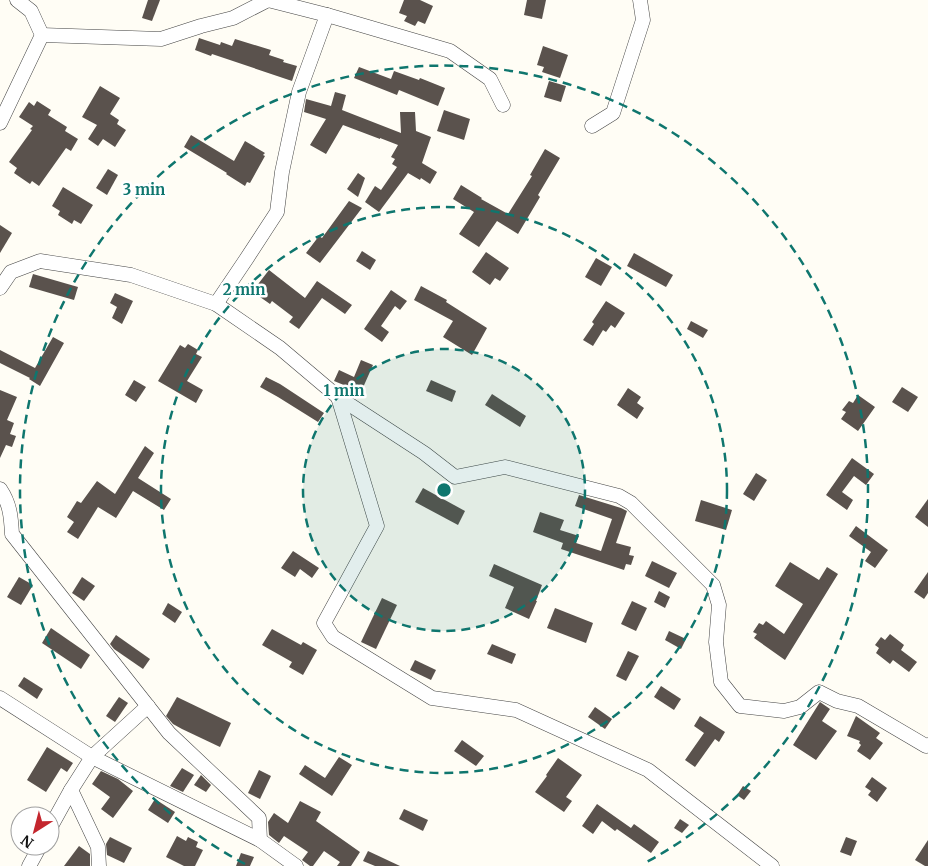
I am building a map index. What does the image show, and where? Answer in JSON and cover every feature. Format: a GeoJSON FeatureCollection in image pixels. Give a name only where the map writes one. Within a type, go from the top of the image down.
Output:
{"type":"FeatureCollection","features":[{"type":"Feature","properties":{"kind":"street"},"geometry":{"type":"LineString","coordinates":[[17,0],[31,11],[42,35]]}},
{"type":"Feature","properties":{"kind":"street"},"geometry":{"type":"LineString","coordinates":[[42,35],[161,39],[234,18],[268,0],[450,51],[490,79],[503,105]]}},
{"type":"Feature","properties":{"kind":"street"},"geometry":{"type":"LineString","coordinates":[[592,126],[613,113],[643,20],[640,0]]}},
{"type":"Feature","properties":{"kind":"street"},"geometry":{"type":"LineString","coordinates":[[216,304],[277,212],[282,172],[299,92],[327,15]]}},
{"type":"Feature","properties":{"kind":"street"},"geometry":{"type":"LineString","coordinates":[[0,123],[42,35]]}},
{"type":"Feature","properties":{"kind":"street"},"geometry":{"type":"LineString","coordinates":[[0,288],[11,272],[40,261],[131,275],[216,304],[280,348],[338,397],[424,453],[456,477],[505,466],[619,496],[631,503],[713,585],[719,605],[716,642],[721,682],[740,706],[784,711],[800,707],[819,692],[837,701],[858,706],[926,746],[928,745]]}},
{"type":"Feature","properties":{"kind":"street"},"geometry":{"type":"LineString","coordinates":[[338,397],[377,526],[324,623],[333,637],[432,698],[516,710],[648,770],[772,866]]}},
{"type":"Feature","properties":{"kind":"street"},"geometry":{"type":"LineString","coordinates":[[0,489],[6,498],[11,513],[12,534],[169,733],[259,818],[260,840]]}},
{"type":"Feature","properties":{"kind":"street"},"geometry":{"type":"LineString","coordinates":[[0,698],[92,756],[260,840],[296,866]]}},
{"type":"Feature","properties":{"kind":"street"},"geometry":{"type":"LineString","coordinates":[[60,810],[92,756],[148,706]]}},
{"type":"Feature","properties":{"kind":"street"},"geometry":{"type":"LineString","coordinates":[[71,790],[98,847],[99,866]]}},
{"type":"Feature","properties":{"kind":"building"},"geometry":{"type":"Polygon","coordinates":[[[148,0],[160,0],[152,21],[142,18],[148,0]]]}},
{"type":"Feature","properties":{"kind":"building"},"geometry":{"type":"Polygon","coordinates":[[[404,0],[420,0],[433,6],[425,24],[418,21],[415,26],[404,21],[407,16],[399,13],[404,0]]]}},
{"type":"Feature","properties":{"kind":"building"},"geometry":{"type":"Polygon","coordinates":[[[527,0],[546,0],[542,19],[524,15],[527,0]]]}},
{"type":"Feature","properties":{"kind":"building"},"geometry":{"type":"Polygon","coordinates":[[[199,38],[220,45],[221,42],[232,46],[235,39],[271,50],[269,55],[297,66],[292,81],[195,50],[199,38]]]}},
{"type":"Feature","properties":{"kind":"building"},"geometry":{"type":"Polygon","coordinates":[[[543,46],[568,55],[560,78],[542,72],[544,67],[537,65],[543,46]]]}},
{"type":"Feature","properties":{"kind":"building"},"geometry":{"type":"Polygon","coordinates":[[[359,67],[391,79],[394,71],[419,80],[420,78],[445,88],[438,106],[399,90],[397,95],[354,78],[359,67]]]}},
{"type":"Feature","properties":{"kind":"building"},"geometry":{"type":"Polygon","coordinates":[[[549,81],[566,86],[561,102],[544,97],[549,81]]]}},
{"type":"Feature","properties":{"kind":"building"},"geometry":{"type":"Polygon","coordinates":[[[100,86],[120,98],[110,114],[119,120],[117,124],[126,130],[115,147],[103,139],[98,146],[88,139],[97,125],[82,117],[100,86]]]}},
{"type":"Feature","properties":{"kind":"building"},"geometry":{"type":"Polygon","coordinates":[[[335,92],[346,95],[342,110],[401,133],[400,112],[415,112],[416,131],[431,137],[422,163],[437,172],[430,184],[408,173],[379,212],[365,202],[375,186],[381,190],[397,167],[392,164],[395,159],[391,157],[398,145],[343,125],[326,154],[310,145],[326,119],[304,112],[306,99],[331,106],[335,92]]]}},
{"type":"Feature","properties":{"kind":"building"},"geometry":{"type":"Polygon","coordinates":[[[37,101],[51,110],[48,115],[67,127],[65,131],[78,139],[71,151],[66,148],[39,186],[32,181],[30,184],[14,173],[17,168],[9,162],[33,126],[19,117],[29,102],[34,106],[37,101]]]}},
{"type":"Feature","properties":{"kind":"building"},"geometry":{"type":"Polygon","coordinates":[[[444,110],[470,119],[464,140],[437,131],[444,110]]]}},
{"type":"Feature","properties":{"kind":"building"},"geometry":{"type":"Polygon","coordinates":[[[191,135],[234,161],[245,141],[265,153],[263,155],[265,156],[250,183],[247,182],[245,186],[184,147],[191,135]]]}},
{"type":"Feature","properties":{"kind":"building"},"geometry":{"type":"Polygon","coordinates":[[[545,149],[560,158],[518,234],[497,221],[479,247],[459,234],[474,212],[453,199],[461,185],[508,214],[532,176],[530,175],[545,149]]]}},
{"type":"Feature","properties":{"kind":"building"},"geometry":{"type":"Polygon","coordinates":[[[108,169],[118,175],[107,195],[96,188],[108,169]]]}},
{"type":"Feature","properties":{"kind":"building"},"geometry":{"type":"Polygon","coordinates":[[[358,173],[365,178],[358,197],[347,189],[358,173]]]}},
{"type":"Feature","properties":{"kind":"building"},"geometry":{"type":"Polygon","coordinates":[[[63,187],[93,205],[81,224],[74,220],[72,224],[58,215],[60,211],[52,206],[63,187]]]}},
{"type":"Feature","properties":{"kind":"building"},"geometry":{"type":"Polygon","coordinates":[[[349,201],[362,208],[320,263],[306,253],[319,236],[322,238],[349,201]]]}},
{"type":"Feature","properties":{"kind":"building"},"geometry":{"type":"Polygon","coordinates":[[[0,225],[12,233],[0,253],[0,225]]]}},
{"type":"Feature","properties":{"kind":"building"},"geometry":{"type":"Polygon","coordinates":[[[362,251],[376,260],[370,270],[356,261],[362,251]]]}},
{"type":"Feature","properties":{"kind":"building"},"geometry":{"type":"Polygon","coordinates":[[[486,252],[509,268],[500,281],[495,278],[490,285],[472,272],[486,252]]]}},
{"type":"Feature","properties":{"kind":"building"},"geometry":{"type":"Polygon","coordinates":[[[634,253],[673,275],[666,287],[627,266],[634,253]]]}},
{"type":"Feature","properties":{"kind":"building"},"geometry":{"type":"Polygon","coordinates":[[[596,258],[612,267],[601,286],[585,277],[596,258]]]}},
{"type":"Feature","properties":{"kind":"building"},"geometry":{"type":"Polygon","coordinates":[[[269,270],[305,298],[317,281],[352,305],[345,314],[322,298],[299,329],[289,322],[293,317],[272,301],[270,304],[260,297],[262,293],[255,288],[269,270]]]}},
{"type":"Feature","properties":{"kind":"building"},"geometry":{"type":"Polygon","coordinates":[[[33,274],[78,287],[74,300],[29,287],[33,274]]]}},
{"type":"Feature","properties":{"kind":"building"},"geometry":{"type":"Polygon","coordinates":[[[421,286],[447,300],[446,302],[487,328],[472,355],[443,337],[453,321],[414,300],[421,286]]]}},
{"type":"Feature","properties":{"kind":"building"},"geometry":{"type":"Polygon","coordinates":[[[391,290],[407,301],[400,310],[395,306],[381,326],[389,332],[382,342],[364,329],[391,290]]]}},
{"type":"Feature","properties":{"kind":"building"},"geometry":{"type":"Polygon","coordinates":[[[115,293],[133,301],[122,324],[112,318],[117,307],[110,303],[115,293]]]}},
{"type":"Feature","properties":{"kind":"building"},"geometry":{"type":"Polygon","coordinates":[[[606,301],[625,313],[615,328],[611,325],[606,332],[603,330],[593,346],[583,340],[606,301]]]}},
{"type":"Feature","properties":{"kind":"building"},"geometry":{"type":"Polygon","coordinates":[[[691,321],[708,330],[703,338],[687,329],[691,321]]]}},
{"type":"Feature","properties":{"kind":"building"},"geometry":{"type":"Polygon","coordinates":[[[53,337],[64,343],[40,386],[30,378],[0,363],[0,350],[35,368],[53,337]]]}},
{"type":"Feature","properties":{"kind":"building"},"geometry":{"type":"Polygon","coordinates":[[[188,344],[198,350],[196,354],[202,357],[187,381],[203,390],[196,403],[158,381],[180,345],[185,348],[188,344]]]}},
{"type":"Feature","properties":{"kind":"building"},"geometry":{"type":"Polygon","coordinates":[[[361,360],[373,365],[361,392],[334,381],[339,370],[354,377],[361,360]]]}},
{"type":"Feature","properties":{"kind":"building"},"geometry":{"type":"Polygon","coordinates":[[[266,377],[324,413],[318,422],[260,387],[266,377]]]}},
{"type":"Feature","properties":{"kind":"building"},"geometry":{"type":"Polygon","coordinates":[[[134,380],[146,387],[136,402],[125,395],[134,380]]]}},
{"type":"Feature","properties":{"kind":"building"},"geometry":{"type":"Polygon","coordinates":[[[431,380],[456,391],[452,402],[426,391],[431,380]]]}},
{"type":"Feature","properties":{"kind":"building"},"geometry":{"type":"Polygon","coordinates":[[[902,387],[918,397],[908,412],[892,402],[902,387]]]}},
{"type":"Feature","properties":{"kind":"building"},"geometry":{"type":"Polygon","coordinates":[[[628,388],[641,397],[637,403],[644,408],[637,419],[617,405],[628,388]]]}},
{"type":"Feature","properties":{"kind":"building"},"geometry":{"type":"Polygon","coordinates":[[[0,390],[17,397],[7,420],[14,423],[10,434],[16,436],[12,447],[6,445],[0,458],[0,390]]]}},
{"type":"Feature","properties":{"kind":"building"},"geometry":{"type":"Polygon","coordinates":[[[492,394],[526,416],[520,427],[485,405],[492,394]]]}},
{"type":"Feature","properties":{"kind":"building"},"geometry":{"type":"Polygon","coordinates":[[[858,395],[875,407],[858,431],[841,419],[846,412],[842,410],[849,401],[853,403],[858,395]]]}},
{"type":"Feature","properties":{"kind":"building"},"geometry":{"type":"Polygon","coordinates":[[[145,446],[154,453],[138,478],[171,499],[164,510],[133,491],[116,518],[98,507],[78,539],[67,532],[74,522],[67,517],[77,501],[81,503],[97,481],[115,494],[145,446]]]}},
{"type":"Feature","properties":{"kind":"building"},"geometry":{"type":"Polygon","coordinates":[[[852,458],[874,474],[866,485],[854,476],[842,492],[853,500],[847,510],[826,495],[852,458]]]}},
{"type":"Feature","properties":{"kind":"building"},"geometry":{"type":"Polygon","coordinates":[[[756,473],[767,480],[754,501],[743,494],[756,473]]]}},
{"type":"Feature","properties":{"kind":"building"},"geometry":{"type":"Polygon","coordinates":[[[423,488],[465,511],[458,525],[415,502],[423,488]]]}},
{"type":"Feature","properties":{"kind":"building"},"geometry":{"type":"Polygon","coordinates":[[[579,495],[627,511],[616,543],[631,547],[629,555],[634,556],[631,565],[626,564],[624,570],[561,549],[563,543],[533,532],[540,512],[564,520],[560,530],[579,536],[576,543],[601,551],[612,519],[575,506],[579,495]]]}},
{"type":"Feature","properties":{"kind":"building"},"geometry":{"type":"Polygon","coordinates":[[[928,499],[928,527],[915,517],[928,499]]]}},
{"type":"Feature","properties":{"kind":"building"},"geometry":{"type":"Polygon","coordinates":[[[701,500],[732,510],[726,530],[695,521],[701,500]]]}},
{"type":"Feature","properties":{"kind":"building"},"geometry":{"type":"Polygon","coordinates":[[[856,526],[888,550],[875,568],[865,561],[871,552],[849,536],[856,526]]]}},
{"type":"Feature","properties":{"kind":"building"},"geometry":{"type":"Polygon","coordinates":[[[293,551],[319,568],[312,578],[300,569],[295,577],[281,568],[293,551]]]}},
{"type":"Feature","properties":{"kind":"building"},"geometry":{"type":"Polygon","coordinates":[[[652,561],[677,573],[669,588],[645,576],[652,561]]]}},
{"type":"Feature","properties":{"kind":"building"},"geometry":{"type":"Polygon","coordinates":[[[790,562],[819,580],[827,567],[838,574],[785,660],[754,638],[757,634],[753,632],[759,623],[763,625],[766,621],[784,634],[803,604],[775,586],[790,562]]]}},
{"type":"Feature","properties":{"kind":"building"},"geometry":{"type":"Polygon","coordinates":[[[494,564],[542,585],[529,619],[505,608],[514,587],[489,576],[494,564]]]}},
{"type":"Feature","properties":{"kind":"building"},"geometry":{"type":"Polygon","coordinates":[[[928,572],[928,593],[924,599],[914,592],[928,572]]]}},
{"type":"Feature","properties":{"kind":"building"},"geometry":{"type":"Polygon","coordinates":[[[19,577],[33,585],[21,605],[7,597],[19,577]]]}},
{"type":"Feature","properties":{"kind":"building"},"geometry":{"type":"Polygon","coordinates":[[[82,577],[95,586],[84,601],[72,593],[82,577]]]}},
{"type":"Feature","properties":{"kind":"building"},"geometry":{"type":"Polygon","coordinates":[[[659,591],[670,597],[665,608],[654,602],[659,591]]]}},
{"type":"Feature","properties":{"kind":"building"},"geometry":{"type":"Polygon","coordinates":[[[382,598],[397,605],[376,649],[361,642],[382,598]]]}},
{"type":"Feature","properties":{"kind":"building"},"geometry":{"type":"Polygon","coordinates":[[[632,601],[647,608],[636,631],[621,624],[632,601]]]}},
{"type":"Feature","properties":{"kind":"building"},"geometry":{"type":"Polygon","coordinates":[[[168,603],[182,612],[175,623],[162,614],[168,603]]]}},
{"type":"Feature","properties":{"kind":"building"},"geometry":{"type":"Polygon","coordinates":[[[555,608],[593,623],[586,643],[547,628],[555,608]]]}},
{"type":"Feature","properties":{"kind":"building"},"geometry":{"type":"Polygon","coordinates":[[[51,628],[90,655],[81,669],[42,643],[51,628]]]}},
{"type":"Feature","properties":{"kind":"building"},"geometry":{"type":"Polygon","coordinates":[[[272,629],[301,645],[303,642],[317,650],[303,675],[289,667],[292,662],[262,645],[272,629]]]}},
{"type":"Feature","properties":{"kind":"building"},"geometry":{"type":"Polygon","coordinates":[[[669,631],[686,639],[681,649],[665,640],[669,631]]]}},
{"type":"Feature","properties":{"kind":"building"},"geometry":{"type":"Polygon","coordinates":[[[890,634],[904,645],[901,650],[917,662],[909,672],[893,660],[890,664],[876,653],[879,648],[875,645],[881,637],[885,640],[890,634]]]}},
{"type":"Feature","properties":{"kind":"building"},"geometry":{"type":"Polygon","coordinates":[[[116,635],[150,659],[143,669],[114,649],[110,644],[116,635]]]}},
{"type":"Feature","properties":{"kind":"building"},"geometry":{"type":"Polygon","coordinates":[[[492,644],[516,654],[512,664],[487,654],[492,644]]]}},
{"type":"Feature","properties":{"kind":"building"},"geometry":{"type":"Polygon","coordinates":[[[628,651],[639,656],[626,681],[616,676],[628,651]]]}},
{"type":"Feature","properties":{"kind":"building"},"geometry":{"type":"Polygon","coordinates":[[[415,660],[436,670],[431,680],[410,670],[415,660]]]}},
{"type":"Feature","properties":{"kind":"building"},"geometry":{"type":"Polygon","coordinates":[[[24,677],[43,689],[37,699],[18,686],[24,677]]]}},
{"type":"Feature","properties":{"kind":"building"},"geometry":{"type":"Polygon","coordinates":[[[661,686],[681,699],[674,710],[654,697],[661,686]]]}},
{"type":"Feature","properties":{"kind":"building"},"geometry":{"type":"Polygon","coordinates":[[[119,697],[128,703],[115,722],[106,716],[119,697]]]}},
{"type":"Feature","properties":{"kind":"building"},"geometry":{"type":"Polygon","coordinates":[[[177,697],[231,723],[220,747],[173,724],[166,716],[177,697]]]}},
{"type":"Feature","properties":{"kind":"building"},"geometry":{"type":"Polygon","coordinates":[[[820,702],[830,709],[822,721],[837,731],[816,760],[793,745],[820,702]]]}},
{"type":"Feature","properties":{"kind":"building"},"geometry":{"type":"Polygon","coordinates":[[[595,707],[612,719],[605,729],[588,717],[595,707]]]}},
{"type":"Feature","properties":{"kind":"building"},"geometry":{"type":"Polygon","coordinates":[[[700,716],[725,732],[719,742],[715,739],[695,767],[685,760],[704,733],[694,726],[700,716]]]}},
{"type":"Feature","properties":{"kind":"building"},"geometry":{"type":"Polygon","coordinates":[[[856,716],[880,733],[876,738],[883,743],[870,760],[857,751],[861,745],[860,741],[847,736],[856,716]]]}},
{"type":"Feature","properties":{"kind":"building"},"geometry":{"type":"Polygon","coordinates":[[[462,740],[484,756],[476,766],[454,751],[462,740]]]}},
{"type":"Feature","properties":{"kind":"building"},"geometry":{"type":"Polygon","coordinates":[[[47,747],[73,763],[67,772],[61,768],[46,792],[27,780],[47,747]]]}},
{"type":"Feature","properties":{"kind":"building"},"geometry":{"type":"Polygon","coordinates":[[[339,757],[352,765],[332,796],[299,774],[305,765],[325,778],[339,757]]]}},
{"type":"Feature","properties":{"kind":"building"},"geometry":{"type":"Polygon","coordinates":[[[558,758],[582,775],[566,797],[572,801],[564,812],[535,792],[558,758]]]}},
{"type":"Feature","properties":{"kind":"building"},"geometry":{"type":"Polygon","coordinates":[[[182,768],[194,775],[183,792],[170,786],[182,768]]]}},
{"type":"Feature","properties":{"kind":"building"},"geometry":{"type":"Polygon","coordinates":[[[259,770],[271,776],[260,799],[248,793],[259,770]]]}},
{"type":"Feature","properties":{"kind":"building"},"geometry":{"type":"Polygon","coordinates":[[[101,771],[118,779],[133,791],[113,818],[101,809],[110,797],[92,784],[101,771]]]}},
{"type":"Feature","properties":{"kind":"building"},"geometry":{"type":"Polygon","coordinates":[[[201,775],[211,785],[206,792],[194,785],[201,775]]]}},
{"type":"Feature","properties":{"kind":"building"},"geometry":{"type":"Polygon","coordinates":[[[872,777],[887,788],[877,802],[868,795],[871,791],[865,787],[872,777]]]}},
{"type":"Feature","properties":{"kind":"building"},"geometry":{"type":"Polygon","coordinates":[[[743,786],[751,791],[744,800],[737,795],[743,786]]]}},
{"type":"Feature","properties":{"kind":"building"},"geometry":{"type":"Polygon","coordinates":[[[155,799],[175,812],[168,823],[148,810],[155,799]]]}},
{"type":"Feature","properties":{"kind":"building"},"geometry":{"type":"Polygon","coordinates":[[[300,801],[321,812],[316,821],[360,852],[351,866],[337,866],[340,862],[324,851],[313,866],[310,866],[302,860],[308,852],[284,836],[279,843],[269,835],[268,822],[274,813],[288,823],[300,801]]]}},
{"type":"Feature","properties":{"kind":"building"},"geometry":{"type":"Polygon","coordinates":[[[597,804],[631,828],[634,824],[659,842],[651,853],[617,829],[615,831],[602,821],[593,834],[582,826],[597,804]]]}},
{"type":"Feature","properties":{"kind":"building"},"geometry":{"type":"Polygon","coordinates":[[[404,809],[428,820],[423,831],[399,819],[404,809]]]}},
{"type":"Feature","properties":{"kind":"building"},"geometry":{"type":"Polygon","coordinates":[[[680,819],[689,825],[682,833],[674,828],[680,819]]]}},
{"type":"Feature","properties":{"kind":"building"},"geometry":{"type":"Polygon","coordinates":[[[177,836],[186,841],[188,837],[198,842],[196,847],[203,850],[195,866],[184,866],[166,857],[177,836]]]}},
{"type":"Feature","properties":{"kind":"building"},"geometry":{"type":"Polygon","coordinates":[[[110,837],[132,848],[124,863],[107,855],[106,844],[110,837]]]}},
{"type":"Feature","properties":{"kind":"building"},"geometry":{"type":"Polygon","coordinates":[[[846,837],[857,841],[851,856],[840,852],[846,837]]]}},
{"type":"Feature","properties":{"kind":"building"},"geometry":{"type":"Polygon","coordinates":[[[928,840],[928,866],[925,866],[915,860],[928,840]]]}},
{"type":"Feature","properties":{"kind":"building"},"geometry":{"type":"Polygon","coordinates":[[[79,846],[90,854],[90,866],[64,866],[79,846]]]}},
{"type":"Feature","properties":{"kind":"building"},"geometry":{"type":"Polygon","coordinates":[[[368,851],[400,866],[375,866],[363,861],[368,851]]]}},
{"type":"Feature","properties":{"kind":"building"},"geometry":{"type":"Polygon","coordinates":[[[241,853],[254,857],[250,866],[236,866],[241,853]]]}}]}
